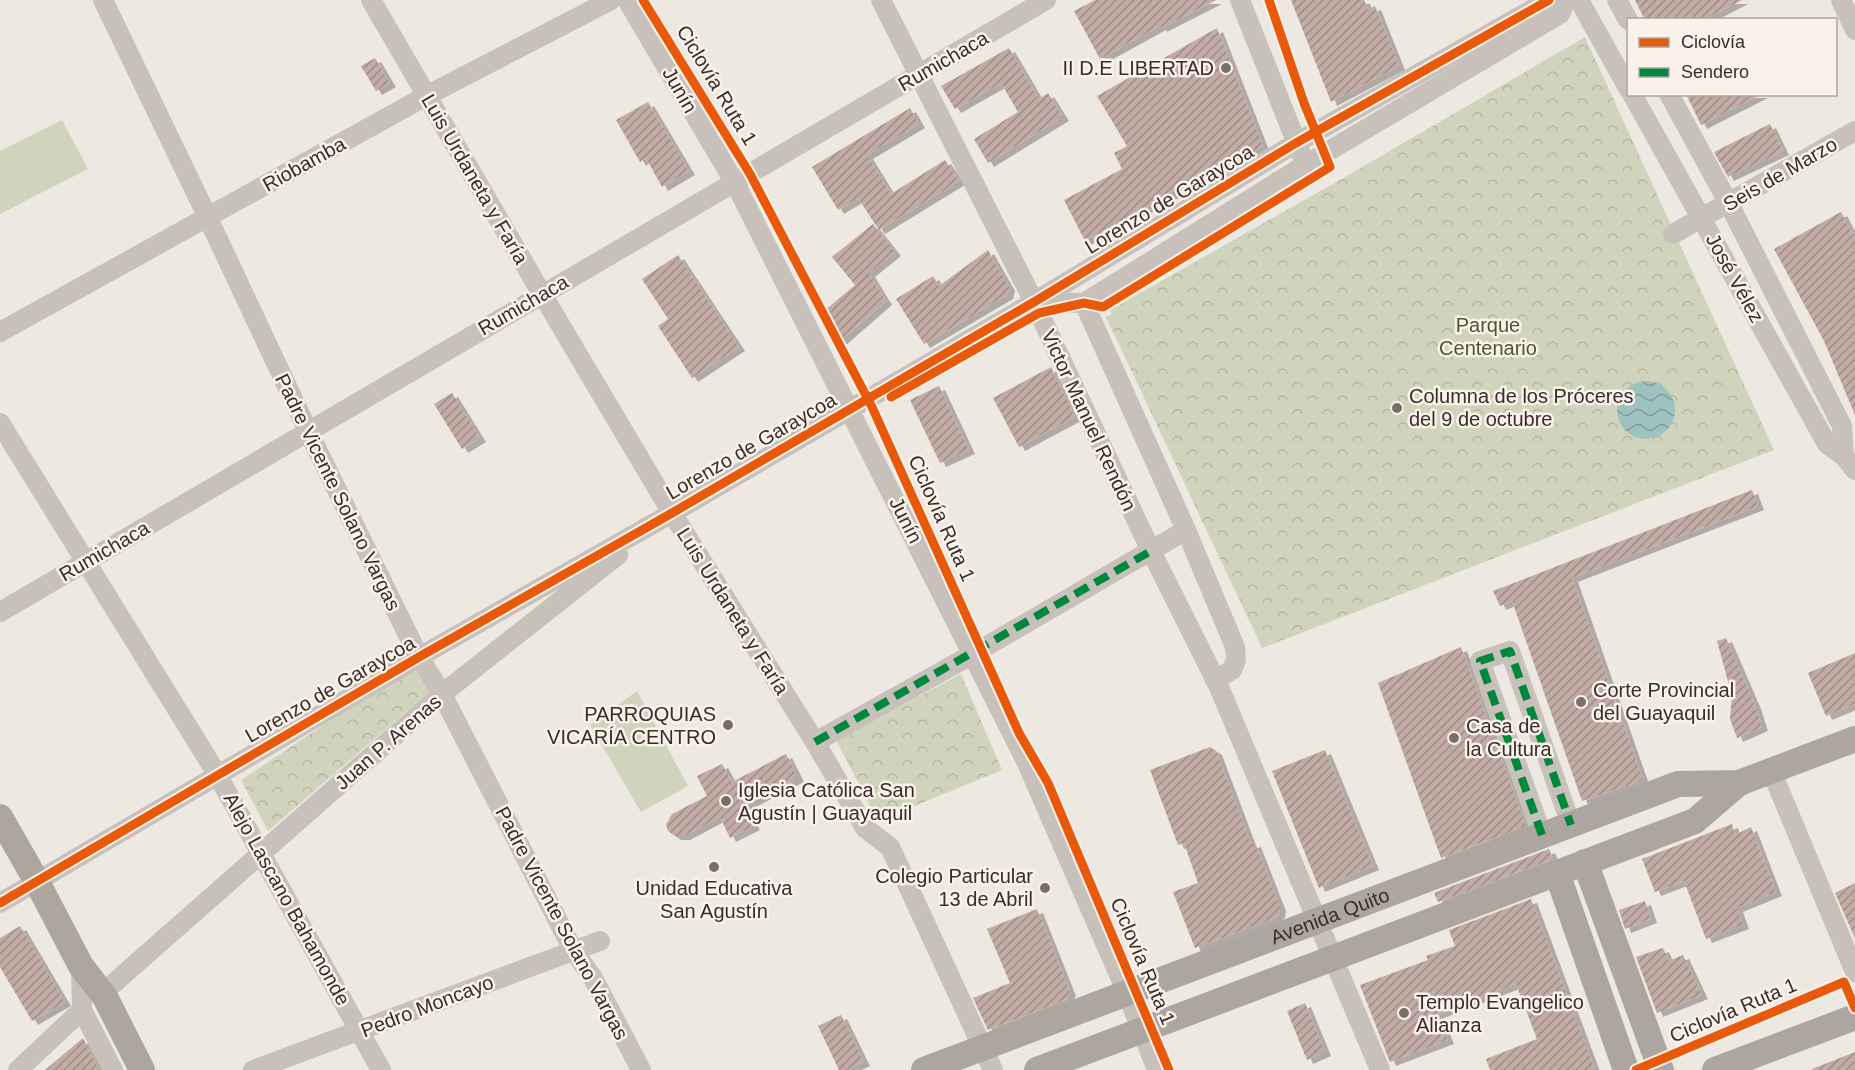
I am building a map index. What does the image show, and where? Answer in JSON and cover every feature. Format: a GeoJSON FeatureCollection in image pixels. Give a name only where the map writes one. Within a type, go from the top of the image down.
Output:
{"type":"FeatureCollection","features":[{"type":"Feature","properties":{"kind":"main road","name":"Avenida Quito"},"geometry":{"type":"LineString","coordinates":[[1037,1070],[1695,821],[1739,783],[1855,740]]}},
{"type":"Feature","properties":{"kind":"main road","name":"Avenida Quito"},"geometry":{"type":"LineString","coordinates":[[924,1070],[988,1059],[1127,993],[1678,784],[1739,783]]}},
{"type":"Feature","properties":{"kind":"main road"},"geometry":{"type":"LineString","coordinates":[[0,817],[81,966],[105,997],[139,1065]]}},
{"type":"Feature","properties":{"kind":"main road"},"geometry":{"type":"LineString","coordinates":[[1585,862],[1661,1070]]}},
{"type":"Feature","properties":{"kind":"main road"},"geometry":{"type":"LineString","coordinates":[[1557,873],[1626,1070]]}},
{"type":"Feature","properties":{"kind":"main road"},"geometry":{"type":"LineString","coordinates":[[1715,1070],[1855,1017]]}},
{"type":"Feature","properties":{"kind":"street","name":"Padre Vicente Solano Vargas"},"geometry":{"type":"LineString","coordinates":[[103,0],[308,431],[419,657],[442,694],[573,950],[593,978],[641,1070]]}},
{"type":"Feature","properties":{"kind":"street","name":"Luis Urdaneta y Faría"},"geometry":{"type":"LineString","coordinates":[[371,0],[672,513],[815,742],[865,828],[890,848],[988,1059]]}},
{"type":"Feature","properties":{"kind":"street","name":"Riobamba"},"geometry":{"type":"LineString","coordinates":[[0,332],[426,96],[611,0]]}},
{"type":"Feature","properties":{"kind":"street","name":"Junín"},"geometry":{"type":"LineString","coordinates":[[627,0],[735,183],[973,654],[1038,787],[1155,1063]]}},
{"type":"Feature","properties":{"kind":"street","name":"Victor Manuel Rendón"},"geometry":{"type":"LineString","coordinates":[[881,0],[1034,302],[1151,551],[1215,680],[1380,1070]]}},
{"type":"Feature","properties":{"kind":"street","name":"Rumichaca"},"geometry":{"type":"LineString","coordinates":[[0,612],[1046,0]]}},
{"type":"Feature","properties":{"kind":"street"},"geometry":{"type":"LineString","coordinates":[[1240,0],[1305,165]]}},
{"type":"Feature","properties":{"kind":"street","name":"Lorenzo de Garaycoa"},"geometry":{"type":"LineString","coordinates":[[0,903],[217,774],[1034,302],[1296,143],[1549,0]]}},
{"type":"Feature","properties":{"kind":"street"},"geometry":{"type":"LineString","coordinates":[[1034,302],[1084,303],[1305,165],[1560,14],[1566,0]]}},
{"type":"Feature","properties":{"kind":"street"},"geometry":{"type":"LineString","coordinates":[[1579,0],[1627,84]]}},
{"type":"Feature","properties":{"kind":"street"},"geometry":{"type":"LineString","coordinates":[[1617,0],[1628,18]]}},
{"type":"Feature","properties":{"kind":"street"},"geometry":{"type":"LineString","coordinates":[[1841,0],[1855,30]]}},
{"type":"Feature","properties":{"kind":"street","name":"José Vélez"},"geometry":{"type":"LineString","coordinates":[[1633,96],[1827,444],[1850,463]]}},
{"type":"Feature","properties":{"kind":"street","name":"José Vélez"},"geometry":{"type":"LineString","coordinates":[[1670,96],[1729,204],[1842,426],[1850,463]]}},
{"type":"Feature","properties":{"kind":"street","name":"Seis de Marzo"},"geometry":{"type":"LineString","coordinates":[[1673,234],[1855,131]]}},
{"type":"Feature","properties":{"kind":"street"},"geometry":{"type":"LineString","coordinates":[[1084,303],[1186,530],[1235,647],[1236,660],[1232,670],[1215,680]]}},
{"type":"Feature","properties":{"kind":"street","name":"Alejo Lascano Bahamonde"},"geometry":{"type":"LineString","coordinates":[[0,423],[217,774],[381,1070]]}},
{"type":"Feature","properties":{"kind":"street","name":"Juan P. Arenas"},"geometry":{"type":"LineString","coordinates":[[114,983],[442,694],[672,513]]}},
{"type":"Feature","properties":{"kind":"street"},"geometry":{"type":"LineString","coordinates":[[815,742],[973,654],[1186,530]]}},
{"type":"Feature","properties":{"kind":"street"},"geometry":{"type":"LineString","coordinates":[[1542,836],[1480,661],[1510,651],[1571,825]]}},
{"type":"Feature","properties":{"kind":"street"},"geometry":{"type":"LineString","coordinates":[[1772,770],[1855,972]]}},
{"type":"Feature","properties":{"kind":"street","name":"Pedro Moncayo"},"geometry":{"type":"LineString","coordinates":[[254,1070],[600,941]]}},
{"type":"Feature","properties":{"kind":"street"},"geometry":{"type":"LineString","coordinates":[[81,966],[82,1010],[113,1070]]}},
{"type":"Feature","properties":{"kind":"street"},"geometry":{"type":"LineString","coordinates":[[18,1070],[82,1010]]}},
{"type":"Feature","properties":{"kind":"green space","name":"Parque Centenario"},"geometry":{"type":"Polygon","coordinates":[[[1585,37],[1774,450],[1262,648],[1106,317],[1112,314],[1110,310],[1585,37]]]}},
{"type":"Feature","properties":{"kind":"green space"},"geometry":{"type":"Polygon","coordinates":[[[62,120],[88,169],[0,214],[0,151],[62,120]]]}},
{"type":"Feature","properties":{"kind":"green space"},"geometry":{"type":"Polygon","coordinates":[[[412,666],[429,692],[268,831],[241,780],[412,666]]]}},
{"type":"Feature","properties":{"kind":"green space"},"geometry":{"type":"Polygon","coordinates":[[[961,674],[1002,770],[878,821],[836,740],[961,674]]]}},
{"type":"Feature","properties":{"kind":"green space"},"geometry":{"type":"Polygon","coordinates":[[[637,691],[688,786],[641,812],[590,725],[637,691]]]}},
{"type":"Feature","properties":{"kind":"water"},"geometry":{"type":"Polygon","coordinates":[[[1646,381],[1657,383],[1667,389],[1673,399],[1675,410],[1673,421],[1667,431],[1657,437],[1646,439],[1635,437],[1625,431],[1619,421],[1617,410],[1619,399],[1625,389],[1635,383],[1646,381]]]}},
{"type":"Feature","properties":{"kind":"building"},"geometry":{"type":"Polygon","coordinates":[[[1095,0],[1216,0],[1161,28],[1160,26],[1100,59],[1074,11],[1095,0]]]}},
{"type":"Feature","properties":{"kind":"building"},"geometry":{"type":"Polygon","coordinates":[[[1291,0],[1364,0],[1368,9],[1375,6],[1399,66],[1331,102],[1291,0]]]}},
{"type":"Feature","properties":{"kind":"building"},"geometry":{"type":"Polygon","coordinates":[[[1635,0],[1742,0],[1708,18],[1644,18],[1635,0]]]}},
{"type":"Feature","properties":{"kind":"building"},"geometry":{"type":"Polygon","coordinates":[[[1217,28],[1263,146],[1085,241],[1064,200],[1122,169],[1114,153],[1127,146],[1097,96],[1217,28]]]}},
{"type":"Feature","properties":{"kind":"building"},"geometry":{"type":"Polygon","coordinates":[[[1009,48],[1039,99],[1048,93],[1063,117],[988,163],[974,139],[1018,112],[1001,83],[955,109],[941,86],[1009,48]]]}},
{"type":"Feature","properties":{"kind":"building"},"geometry":{"type":"Polygon","coordinates":[[[375,58],[390,83],[376,91],[361,66],[375,58]]]}},
{"type":"Feature","properties":{"kind":"building"},"geometry":{"type":"Polygon","coordinates":[[[1687,96],[1758,96],[1701,125],[1687,96]]]}},
{"type":"Feature","properties":{"kind":"building"},"geometry":{"type":"Polygon","coordinates":[[[648,102],[689,171],[662,187],[646,158],[640,162],[616,120],[648,102]]]}},
{"type":"Feature","properties":{"kind":"building"},"geometry":{"type":"Polygon","coordinates":[[[910,108],[919,124],[867,155],[891,194],[945,160],[959,181],[879,230],[858,198],[838,210],[812,167],[910,108]]]}},
{"type":"Feature","properties":{"kind":"building"},"geometry":{"type":"Polygon","coordinates":[[[1770,124],[1783,151],[1728,177],[1714,152],[1770,124]]]}},
{"type":"Feature","properties":{"kind":"building"},"geometry":{"type":"Polygon","coordinates":[[[1841,212],[1855,238],[1855,415],[1824,341],[1774,249],[1841,212]]]}},
{"type":"Feature","properties":{"kind":"building"},"geometry":{"type":"Polygon","coordinates":[[[873,224],[895,252],[869,273],[886,301],[839,342],[823,312],[855,285],[832,257],[873,224]]]}},
{"type":"Feature","properties":{"kind":"building"},"geometry":{"type":"Polygon","coordinates":[[[988,250],[1009,287],[1007,295],[924,344],[896,299],[933,276],[939,286],[988,250]]]}},
{"type":"Feature","properties":{"kind":"building"},"geometry":{"type":"Polygon","coordinates":[[[678,255],[739,347],[692,378],[658,326],[668,319],[642,279],[678,255]]]}},
{"type":"Feature","properties":{"kind":"building"},"geometry":{"type":"Polygon","coordinates":[[[1051,367],[1075,417],[1019,447],[993,398],[1051,367]]]}},
{"type":"Feature","properties":{"kind":"building"},"geometry":{"type":"Polygon","coordinates":[[[939,386],[969,450],[940,463],[910,400],[939,386]]]}},
{"type":"Feature","properties":{"kind":"building"},"geometry":{"type":"Polygon","coordinates":[[[452,393],[480,438],[462,449],[434,404],[452,393]]]}},
{"type":"Feature","properties":{"kind":"building","name":"Corte Provincial del Guayaquil"},"geometry":{"type":"Polygon","coordinates":[[[1752,490],[1758,506],[1572,578],[1643,780],[1582,801],[1512,601],[1500,606],[1493,591],[1752,490]]]}},
{"type":"Feature","properties":{"kind":"building"},"geometry":{"type":"Polygon","coordinates":[[[1726,638],[1762,727],[1737,738],[1730,719],[1732,696],[1717,641],[1726,638]]]}},
{"type":"Feature","properties":{"kind":"building","name":"Casa de la Cultura"},"geometry":{"type":"Polygon","coordinates":[[[1461,647],[1526,826],[1441,858],[1378,683],[1461,647]]]}},
{"type":"Feature","properties":{"kind":"building"},"geometry":{"type":"Polygon","coordinates":[[[1855,653],[1855,704],[1826,716],[1808,673],[1855,653]]]}},
{"type":"Feature","properties":{"kind":"building"},"geometry":{"type":"Polygon","coordinates":[[[1210,747],[1216,751],[1251,844],[1255,843],[1280,907],[1279,914],[1273,919],[1195,948],[1173,892],[1198,883],[1184,843],[1178,845],[1150,770],[1210,747]]]}},
{"type":"Feature","properties":{"kind":"building"},"geometry":{"type":"Polygon","coordinates":[[[1325,750],[1373,866],[1319,888],[1272,771],[1325,750]]]}},
{"type":"Feature","properties":{"kind":"building","name":"Iglesia Católica San Agustín | Guayaquil"},"geometry":{"type":"Polygon","coordinates":[[[786,754],[798,778],[744,806],[754,826],[730,838],[720,817],[684,836],[675,836],[668,831],[666,825],[672,814],[707,796],[697,776],[722,764],[732,782],[786,754]]]}},
{"type":"Feature","properties":{"kind":"building"},"geometry":{"type":"Polygon","coordinates":[[[1732,824],[1735,835],[1751,827],[1776,892],[1737,908],[1743,925],[1706,939],[1684,881],[1655,892],[1642,859],[1732,824]]]}},
{"type":"Feature","properties":{"kind":"building"},"geometry":{"type":"Polygon","coordinates":[[[1549,849],[1553,859],[1438,902],[1434,893],[1549,849]]]}},
{"type":"Feature","properties":{"kind":"building"},"geometry":{"type":"Polygon","coordinates":[[[1855,883],[1855,938],[1835,893],[1855,883]]]}},
{"type":"Feature","properties":{"kind":"building"},"geometry":{"type":"Polygon","coordinates":[[[1531,899],[1595,1070],[1490,1070],[1486,1059],[1537,1039],[1516,984],[1438,1014],[1448,1040],[1390,1062],[1360,985],[1428,960],[1426,956],[1455,946],[1449,930],[1531,899]]]}},
{"type":"Feature","properties":{"kind":"building"},"geometry":{"type":"Polygon","coordinates":[[[1645,901],[1651,919],[1625,929],[1619,910],[1645,901]]]}},
{"type":"Feature","properties":{"kind":"building"},"geometry":{"type":"Polygon","coordinates":[[[1037,909],[1070,992],[1065,1000],[988,1030],[973,998],[1010,983],[987,929],[1037,909]]]}},
{"type":"Feature","properties":{"kind":"building"},"geometry":{"type":"Polygon","coordinates":[[[20,926],[65,1002],[32,1021],[0,967],[0,938],[20,926]]]}},
{"type":"Feature","properties":{"kind":"building"},"geometry":{"type":"Polygon","coordinates":[[[1663,948],[1669,961],[1683,955],[1702,995],[1657,1013],[1636,957],[1663,948]]]}},
{"type":"Feature","properties":{"kind":"building"},"geometry":{"type":"Polygon","coordinates":[[[1305,1003],[1325,1052],[1307,1060],[1287,1011],[1305,1003]]]}},
{"type":"Feature","properties":{"kind":"building"},"geometry":{"type":"Polygon","coordinates":[[[841,1015],[864,1062],[847,1070],[839,1070],[818,1026],[841,1015]]]}},
{"type":"Feature","properties":{"kind":"building"},"geometry":{"type":"Polygon","coordinates":[[[83,1038],[99,1070],[45,1070],[83,1038]]]}},
{"type":"Feature","properties":{"kind":"building"},"geometry":{"type":"Polygon","coordinates":[[[1855,1052],[1855,1070],[1812,1070],[1812,1069],[1855,1052]]]}},
{"type":"Feature","properties":{"kind":"marked path"},"geometry":{"type":"LineString","coordinates":[[815,742],[1151,551]]}},
{"type":"Feature","properties":{"kind":"marked path"},"geometry":{"type":"LineString","coordinates":[[1542,835],[1480,661],[1510,651],[1571,825]]}},
{"type":"Feature","properties":{"kind":"cycle path","name":"Ciclovía Ruta 1"},"geometry":{"type":"LineString","coordinates":[[643,0],[750,174],[872,407],[1019,733],[1048,783],[1169,1070]]}},
{"type":"Feature","properties":{"kind":"cycle path"},"geometry":{"type":"LineString","coordinates":[[891,397],[1039,313],[1084,303],[1103,307],[1330,167],[1304,103],[1269,0]]}},
{"type":"Feature","properties":{"kind":"cycle path"},"geometry":{"type":"LineString","coordinates":[[0,903],[419,657],[1034,302],[1296,143],[1549,0]]}},
{"type":"Feature","properties":{"kind":"cycle path","name":"Ciclovía Ruta 1"},"geometry":{"type":"LineString","coordinates":[[1636,1070],[1844,982],[1855,1008]]}},
{"type":"Feature","properties":{"kind":"place","name":"II D.E LIBERTAD"},"geometry":{"type":"Point","coordinates":[1226,68]}},
{"type":"Feature","properties":{"kind":"place","name":"Columna de los Próceres del 9 de octubre"},"geometry":{"type":"Point","coordinates":[1397,408]}},
{"type":"Feature","properties":{"kind":"place","name":"Corte Provincial del Guayaquil"},"geometry":{"type":"Point","coordinates":[1581,702]}},
{"type":"Feature","properties":{"kind":"place","name":"PARROQUIAS VICARÍA CENTRO"},"geometry":{"type":"Point","coordinates":[728,725]}},
{"type":"Feature","properties":{"kind":"place","name":"Casa de la Cultura"},"geometry":{"type":"Point","coordinates":[1454,738]}},
{"type":"Feature","properties":{"kind":"place","name":"Iglesia Católica San Agustín | Guayaquil"},"geometry":{"type":"Point","coordinates":[726,801]}},
{"type":"Feature","properties":{"kind":"place","name":"Unidad Educativa San Agustín"},"geometry":{"type":"Point","coordinates":[714,867]}},
{"type":"Feature","properties":{"kind":"place","name":"Colegio Particular 13 de Abril"},"geometry":{"type":"Point","coordinates":[1045,888]}},
{"type":"Feature","properties":{"kind":"place","name":"Templo Evangelico Alianza"},"geometry":{"type":"Point","coordinates":[1404,1013]}}]}
